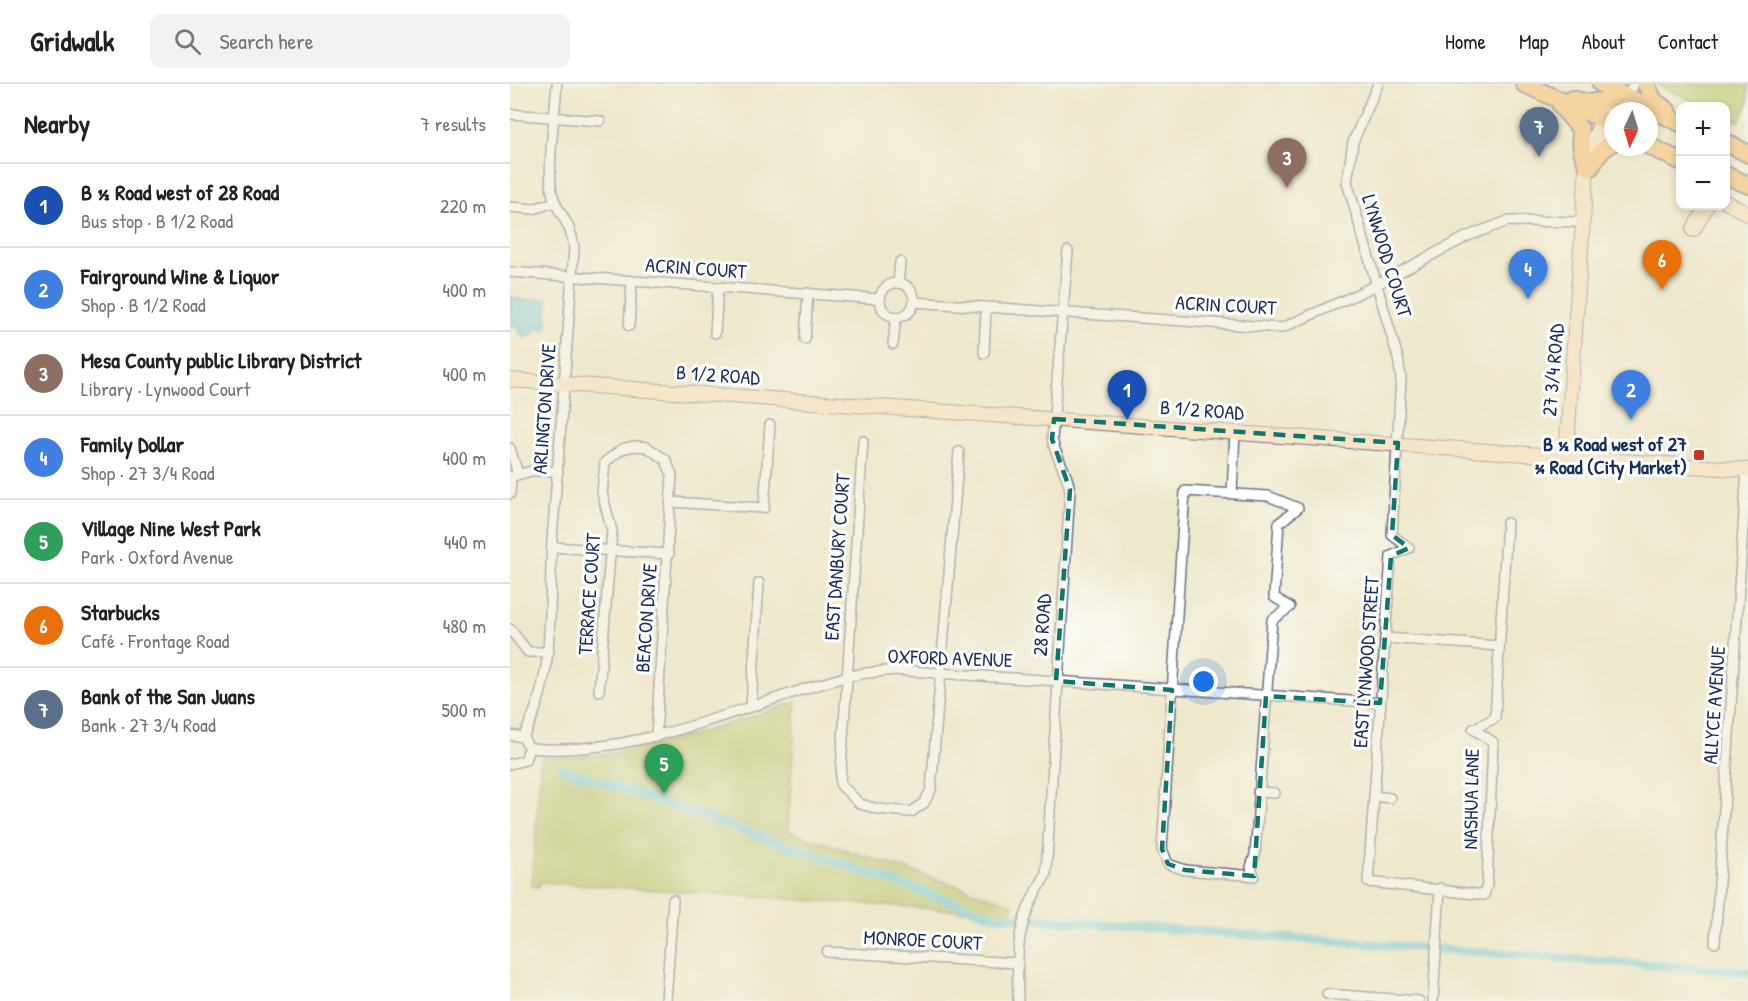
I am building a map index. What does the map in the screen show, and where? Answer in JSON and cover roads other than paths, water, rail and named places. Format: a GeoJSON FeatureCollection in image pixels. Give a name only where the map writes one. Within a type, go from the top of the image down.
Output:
{"type":"FeatureCollection","features":[{"type":"Feature","properties":{"kind":"highway"},"geometry":{"type":"LineString","coordinates":[[1524,84],[1555,98],[1604,102]]}},
{"type":"Feature","properties":{"kind":"highway"},"geometry":{"type":"LineString","coordinates":[[1646,84],[1658,105],[1676,116]]}},
{"type":"Feature","properties":{"kind":"highway"},"geometry":{"type":"LineString","coordinates":[[1555,98],[1578,124],[1581,134],[1581,151],[1588,171]]}},
{"type":"Feature","properties":{"kind":"highway"},"geometry":{"type":"LineString","coordinates":[[1658,116],[1676,122]]}},
{"type":"Feature","properties":{"kind":"highway"},"geometry":{"type":"LineString","coordinates":[[1658,145],[1676,153]]}},
{"type":"Feature","properties":{"kind":"highway"},"geometry":{"type":"LineString","coordinates":[[1730,146],[1748,155]]}},
{"type":"Feature","properties":{"kind":"highway"},"geometry":{"type":"LineString","coordinates":[[1588,171],[1604,149]]}},
{"type":"Feature","properties":{"kind":"highway"},"geometry":{"type":"LineString","coordinates":[[1658,150],[1676,159]]}},
{"type":"Feature","properties":{"kind":"highway"},"geometry":{"type":"LineString","coordinates":[[1730,178],[1748,187]]}},
{"type":"Feature","properties":{"kind":"highway"},"geometry":{"type":"LineString","coordinates":[[1730,184],[1748,187]]}},
{"type":"Feature","properties":{"kind":"main road","name":"27 3/4 ROAD"},"geometry":{"type":"LineString","coordinates":[[1566,456],[1590,148],[1604,123]]}},
{"type":"Feature","properties":{"kind":"main road"},"geometry":{"type":"LineString","coordinates":[[1730,205],[1748,214]]}},
{"type":"Feature","properties":{"kind":"main road"},"geometry":{"type":"LineString","coordinates":[[1693,230],[1705,210]]}},
{"type":"Feature","properties":{"kind":"main road","name":"B 1/2 ROAD"},"geometry":{"type":"LineString","coordinates":[[510,380],[1747,470]]}},
{"type":"Feature","properties":{"kind":"street","name":"ARLINGTON DRIVE"},"geometry":{"type":"LineString","coordinates":[[523,737],[533,719],[543,691],[549,652],[552,547],[562,384],[572,277],[572,231],[555,202],[550,182],[557,84]]}},
{"type":"Feature","properties":{"kind":"street","name":"LYNWOOD COURT"},"geometry":{"type":"LineString","coordinates":[[1378,84],[1353,142],[1347,182],[1398,358],[1401,378],[1398,443]]}},
{"type":"Feature","properties":{"kind":"street"},"geometry":{"type":"LineString","coordinates":[[510,114],[600,121]]}},
{"type":"Feature","properties":{"kind":"street"},"geometry":{"type":"LineString","coordinates":[[510,207],[533,209],[555,202]]}},
{"type":"Feature","properties":{"kind":"street","name":"ACRIN COURT"},"geometry":{"type":"LineString","coordinates":[[914,302],[1282,328],[1468,236],[1508,221],[1583,222]]}},
{"type":"Feature","properties":{"kind":"street","name":"28 ROAD"},"geometry":{"type":"LineString","coordinates":[[1018,1001],[1017,963],[1021,923],[1029,901],[1046,875],[1056,681],[1071,490],[1068,474],[1056,456],[1052,439],[1068,250]]}},
{"type":"Feature","properties":{"kind":"street"},"geometry":{"type":"LineString","coordinates":[[898,284],[900,262]]}},
{"type":"Feature","properties":{"kind":"street","name":"ACRIN COURT"},"geometry":{"type":"LineString","coordinates":[[510,272],[880,299]]}},
{"type":"Feature","properties":{"kind":"street"},"geometry":{"type":"LineString","coordinates":[[629,326],[632,281]]}},
{"type":"Feature","properties":{"kind":"street"},"geometry":{"type":"LineString","coordinates":[[898,284],[910,289],[914,302],[908,313],[896,317],[884,311],[880,299],[886,287],[898,284]]}},
{"type":"Feature","properties":{"kind":"street"},"geometry":{"type":"LineString","coordinates":[[715,333],[718,287]]}},
{"type":"Feature","properties":{"kind":"street"},"geometry":{"type":"LineString","coordinates":[[805,339],[808,293]]}},
{"type":"Feature","properties":{"kind":"street"},"geometry":{"type":"LineString","coordinates":[[984,353],[986,307]]}},
{"type":"Feature","properties":{"kind":"street"},"geometry":{"type":"LineString","coordinates":[[893,344],[896,317]]}},
{"type":"Feature","properties":{"kind":"street"},"geometry":{"type":"LineString","coordinates":[[672,502],[764,508],[770,425]]}},
{"type":"Feature","properties":{"kind":"street"},"geometry":{"type":"LineString","coordinates":[[1232,493],[1235,432]]}},
{"type":"Feature","properties":{"kind":"street","name":"EAST DANBURY COURT"},"geometry":{"type":"LineString","coordinates":[[864,441],[840,784],[860,804],[878,809],[911,812],[924,803],[931,790],[939,673]]}},
{"type":"Feature","properties":{"kind":"street","name":"EAST LYNWOOD STREET"},"geometry":{"type":"LineString","coordinates":[[1398,443],[1392,535],[1409,548],[1391,556],[1368,882],[1440,888]]}},
{"type":"Feature","properties":{"kind":"street","name":"BEACON DRIVE"},"geometry":{"type":"LineString","coordinates":[[634,446],[647,447],[666,460],[672,475],[669,554],[656,736]]}},
{"type":"Feature","properties":{"kind":"street","name":"TERRACE COURT"},"geometry":{"type":"LineString","coordinates":[[599,691],[612,523],[602,493],[603,472],[611,455],[634,446]]}},
{"type":"Feature","properties":{"kind":"street"},"geometry":{"type":"LineString","coordinates":[[510,448],[513,476],[510,494]]}},
{"type":"Feature","properties":{"kind":"street"},"geometry":{"type":"LineString","coordinates":[[939,673],[958,452]]}},
{"type":"Feature","properties":{"kind":"street","name":"ALLYCE AVENUE"},"geometry":{"type":"LineString","coordinates":[[1715,944],[1747,470]]}},
{"type":"Feature","properties":{"kind":"street"},"geometry":{"type":"LineString","coordinates":[[513,476],[558,471]]}},
{"type":"Feature","properties":{"kind":"street"},"geometry":{"type":"LineString","coordinates":[[1185,491],[1232,493],[1268,496],[1298,508],[1279,523],[1274,597],[1290,607],[1272,620],[1255,855],[1251,867],[1254,876],[1185,870],[1168,864],[1162,849],[1185,491]]}},
{"type":"Feature","properties":{"kind":"street"},"geometry":{"type":"LineString","coordinates":[[1385,638],[1499,646],[1507,523]]}},
{"type":"Feature","properties":{"kind":"street"},"geometry":{"type":"LineString","coordinates":[[552,547],[669,554]]}},
{"type":"Feature","properties":{"kind":"street"},"geometry":{"type":"LineString","coordinates":[[751,707],[759,582]]}},
{"type":"Feature","properties":{"kind":"street"},"geometry":{"type":"LineString","coordinates":[[510,629],[528,652],[549,652]]}},
{"type":"Feature","properties":{"kind":"street","name":"NASHUA LANE"},"geometry":{"type":"LineString","coordinates":[[1440,888],[1484,895],[1487,885],[1493,742],[1473,729],[1495,718],[1499,646]]}},
{"type":"Feature","properties":{"kind":"street","name":"OXFORD AVENUE"},"geometry":{"type":"LineString","coordinates":[[529,748],[603,747],[656,736],[847,676],[894,670],[1380,703]]}},
{"type":"Feature","properties":{"kind":"street"},"geometry":{"type":"LineString","coordinates":[[510,735],[523,737],[529,748],[525,760],[517,764],[510,764]]}},
{"type":"Feature","properties":{"kind":"street"},"geometry":{"type":"LineString","coordinates":[[1258,792],[1275,793]]}},
{"type":"Feature","properties":{"kind":"street"},"geometry":{"type":"LineString","coordinates":[[1375,796],[1390,798]]}},
{"type":"Feature","properties":{"kind":"street"},"geometry":{"type":"LineString","coordinates":[[1433,1001],[1440,888]]}},
{"type":"Feature","properties":{"kind":"street"},"geometry":{"type":"LineString","coordinates":[[666,1001],[673,900]]}},
{"type":"Feature","properties":{"kind":"street","name":"MONROE COURT"},"geometry":{"type":"LineString","coordinates":[[827,952],[1017,963]]}},
{"type":"Feature","properties":{"kind":"street"},"geometry":{"type":"LineString","coordinates":[[1326,994],[1419,1001]]}},
{"type":"Feature","properties":{"kind":"water"},"geometry":{"type":"Polygon","coordinates":[[[510,296],[522,300],[548,299],[547,328],[544,330],[539,328],[528,338],[522,337],[518,327],[510,325],[510,296]]]}},
{"type":"Feature","properties":{"kind":"waterway"},"geometry":{"type":"LineString","coordinates":[[561,768],[994,916],[1748,972]]}},
{"type":"Feature","properties":{"kind":"place","name":"Bank of the San Juans"},"geometry":{"type":"Point","coordinates":[1539,157]}},
{"type":"Feature","properties":{"kind":"place","name":"Mesa County public Library District"},"geometry":{"type":"Point","coordinates":[1287,188]}},
{"type":"Feature","properties":{"kind":"place","name":"Starbucks"},"geometry":{"type":"Point","coordinates":[1662,290]}},
{"type":"Feature","properties":{"kind":"place","name":"Family Dollar"},"geometry":{"type":"Point","coordinates":[1528,299]}},
{"type":"Feature","properties":{"kind":"place","name":"B ½ Road west of 28 Road"},"geometry":{"type":"Point","coordinates":[1127,420]}},
{"type":"Feature","properties":{"kind":"place","name":"Fairground Wine & Liquor"},"geometry":{"type":"Point","coordinates":[1631,420]}},
{"type":"Feature","properties":{"kind":"place","name":"B ½ Road west of 27 ¾ Road (City Market)"},"geometry":{"type":"Point","coordinates":[1699,455]}},
{"type":"Feature","properties":{"kind":"place","name":"Village Nine West Park"},"geometry":{"type":"Point","coordinates":[664,794]}}]}
